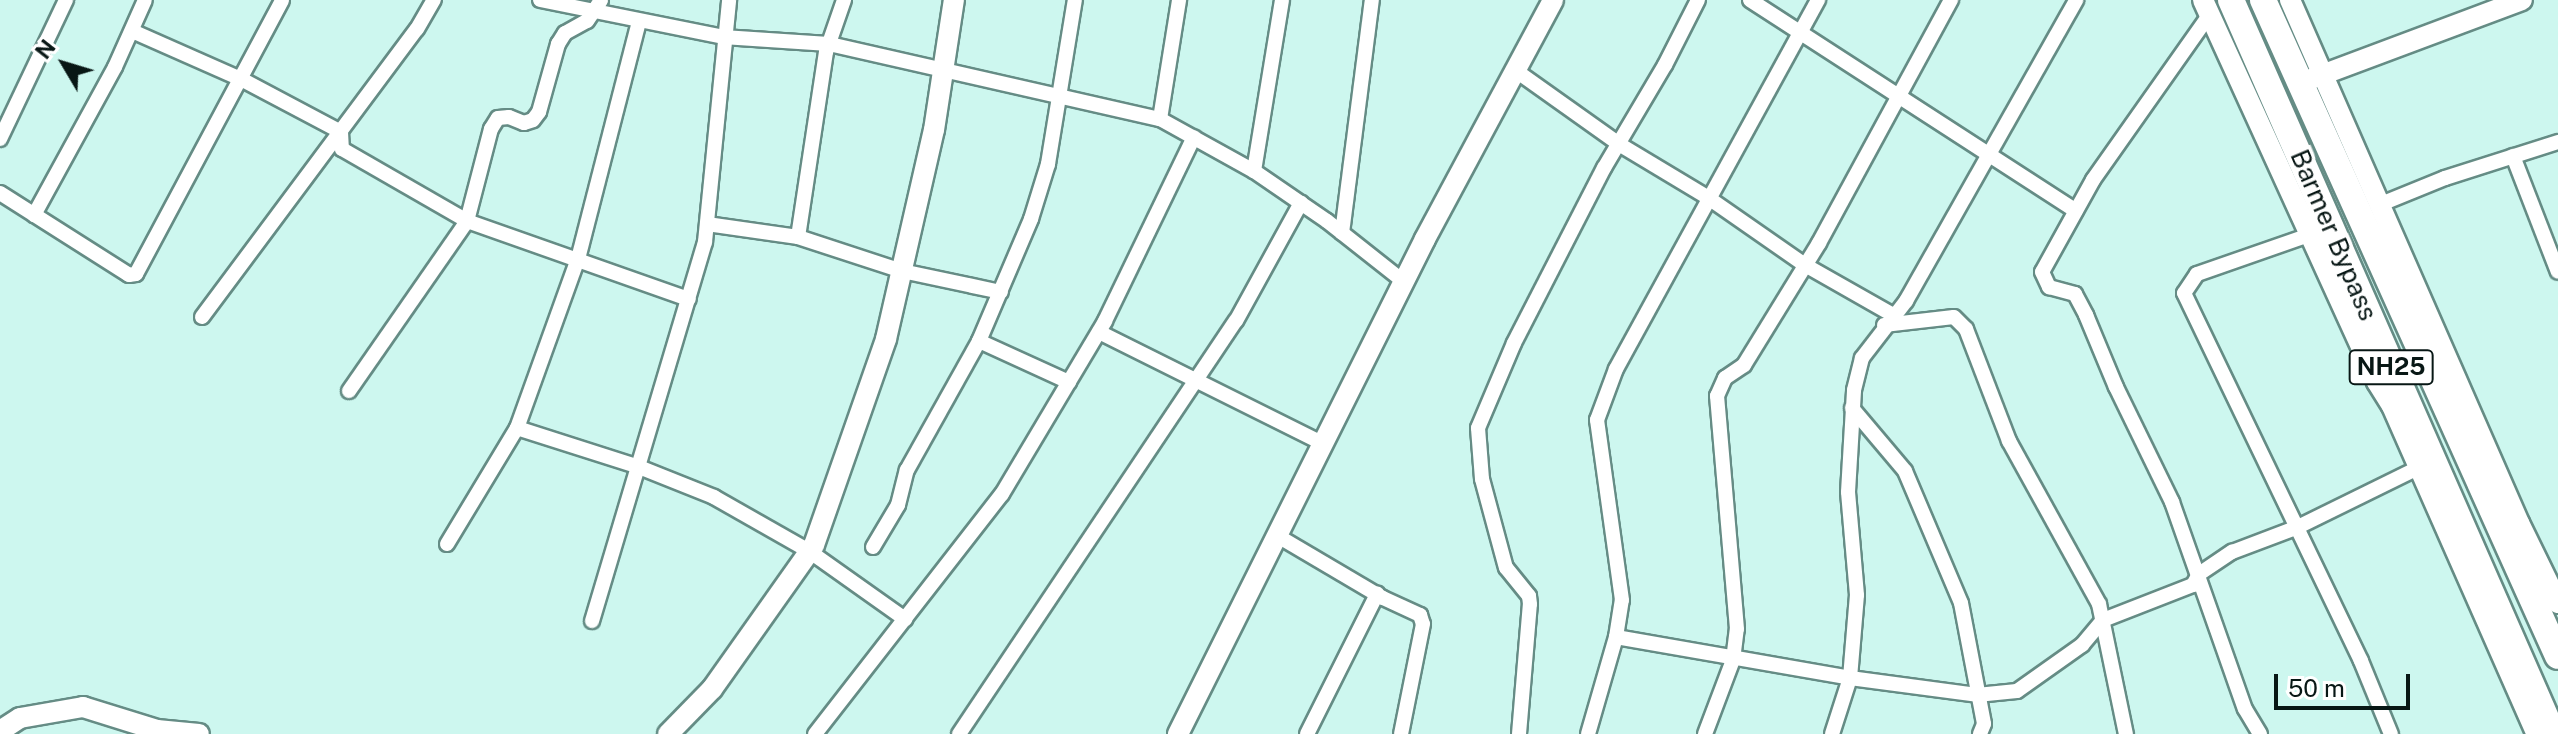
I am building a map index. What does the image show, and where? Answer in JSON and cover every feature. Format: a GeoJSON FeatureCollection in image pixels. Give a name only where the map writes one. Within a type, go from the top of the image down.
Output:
{"type":"FeatureCollection","features":[{"type":"Feature","properties":{"kind":"highway","name":"Barmer Bypass"},"geometry":{"type":"LineString","coordinates":[[2263,0],[2311,78],[2558,656]]}},
{"type":"Feature","properties":{"kind":"highway","name":"Barmer Bypass"},"geometry":{"type":"LineString","coordinates":[[2214,5],[2406,421],[2495,597],[2553,734]]}},
{"type":"Feature","properties":{"kind":"street"},"geometry":{"type":"LineString","coordinates":[[0,139],[66,0]]}},
{"type":"Feature","properties":{"kind":"street"},"geometry":{"type":"LineString","coordinates":[[34,215],[81,133],[145,0]]}},
{"type":"Feature","properties":{"kind":"street"},"geometry":{"type":"LineString","coordinates":[[0,193],[129,275],[136,274],[282,0]]}},
{"type":"Feature","properties":{"kind":"street"},"geometry":{"type":"LineString","coordinates":[[540,0],[597,7],[639,22],[723,37],[829,44],[1160,119],[1254,171],[1403,281]]}},
{"type":"Feature","properties":{"kind":"street"},"geometry":{"type":"LineString","coordinates":[[592,621],[689,299],[707,224],[729,0]]}},
{"type":"Feature","properties":{"kind":"street"},"geometry":{"type":"LineString","coordinates":[[798,237],[829,44],[844,0]]}},
{"type":"Feature","properties":{"kind":"street"},"geometry":{"type":"LineString","coordinates":[[668,734],[712,689],[809,551],[886,339],[934,130],[954,0]]}},
{"type":"Feature","properties":{"kind":"street"},"geometry":{"type":"LineString","coordinates":[[873,547],[898,505],[907,470],[979,341],[1001,292],[1048,164],[1075,0]]}},
{"type":"Feature","properties":{"kind":"street"},"geometry":{"type":"LineString","coordinates":[[1160,119],[1179,0]]}},
{"type":"Feature","properties":{"kind":"street"},"geometry":{"type":"LineString","coordinates":[[1254,171],[1282,0]]}},
{"type":"Feature","properties":{"kind":"street"},"geometry":{"type":"LineString","coordinates":[[1342,233],[1372,0]]}},
{"type":"Feature","properties":{"kind":"street"},"geometry":{"type":"LineString","coordinates":[[1178,734],[1403,281],[1553,0]]}},
{"type":"Feature","properties":{"kind":"street"},"geometry":{"type":"LineString","coordinates":[[1519,734],[1529,596],[1506,568],[1482,479],[1476,436],[1514,343],[1698,0]]}},
{"type":"Feature","properties":{"kind":"street"},"geometry":{"type":"LineString","coordinates":[[1750,0],[2076,211]]}},
{"type":"Feature","properties":{"kind":"street"},"geometry":{"type":"LineString","coordinates":[[1588,734],[1616,637],[1622,600],[1597,420],[1616,369],[1818,0]]}},
{"type":"Feature","properties":{"kind":"street"},"geometry":{"type":"LineString","coordinates":[[1705,734],[1733,660],[1737,629],[1717,396],[1725,378],[1744,365],[1805,265],[1951,0]]}},
{"type":"Feature","properties":{"kind":"street"},"geometry":{"type":"LineString","coordinates":[[1832,734],[1850,678],[1857,595],[1848,492],[1852,408],[1862,358],[1888,320],[1906,301],[2076,0]]}},
{"type":"Feature","properties":{"kind":"street"},"geometry":{"type":"LineString","coordinates":[[2290,0],[2311,78],[2381,204],[2519,523],[2555,590]]}},
{"type":"Feature","properties":{"kind":"street"},"geometry":{"type":"LineString","coordinates":[[2311,78],[2522,0]]}},
{"type":"Feature","properties":{"kind":"street"},"geometry":{"type":"LineString","coordinates":[[202,317],[341,132],[431,2]]}},
{"type":"Feature","properties":{"kind":"street"},"geometry":{"type":"LineString","coordinates":[[2214,5],[2093,180],[2042,272],[2049,287],[2075,294],[2086,315],[2116,387],[2172,502],[2245,709],[2260,734]]}},
{"type":"Feature","properties":{"kind":"street"},"geometry":{"type":"LineString","coordinates":[[2214,5],[2312,234],[2406,421],[2418,468],[2537,734]]}},
{"type":"Feature","properties":{"kind":"street"},"geometry":{"type":"LineString","coordinates":[[349,391],[467,221],[491,129],[498,118],[509,117],[524,123],[533,120],[539,112],[558,44],[565,33],[587,21],[597,7]]}},
{"type":"Feature","properties":{"kind":"street"},"geometry":{"type":"LineString","coordinates":[[447,544],[517,428],[578,259],[639,22]]}},
{"type":"Feature","properties":{"kind":"street"},"geometry":{"type":"LineString","coordinates":[[132,31],[241,79],[341,132]]}},
{"type":"Feature","properties":{"kind":"street"},"geometry":{"type":"LineString","coordinates":[[1515,70],[1619,144],[1710,199],[1888,320],[1954,317],[1966,329],[2009,441],[2099,604],[2126,734]]}},
{"type":"Feature","properties":{"kind":"street"},"geometry":{"type":"LineString","coordinates":[[341,132],[342,149],[467,221],[689,299]]}},
{"type":"Feature","properties":{"kind":"street"},"geometry":{"type":"LineString","coordinates":[[815,734],[1002,494],[1099,332],[1194,137]]}},
{"type":"Feature","properties":{"kind":"street"},"geometry":{"type":"LineString","coordinates":[[2381,204],[2558,142]]}},
{"type":"Feature","properties":{"kind":"street"},"geometry":{"type":"LineString","coordinates":[[2513,156],[2558,272]]}},
{"type":"Feature","properties":{"kind":"street"},"geometry":{"type":"LineString","coordinates":[[959,734],[1236,321],[1301,203]]}},
{"type":"Feature","properties":{"kind":"street"},"geometry":{"type":"LineString","coordinates":[[707,224],[798,237],[902,271],[1001,292]]}},
{"type":"Feature","properties":{"kind":"street"},"geometry":{"type":"LineString","coordinates":[[2312,234],[2197,274],[2184,293],[2361,661],[2391,734]]}},
{"type":"Feature","properties":{"kind":"street"},"geometry":{"type":"LineString","coordinates":[[1099,332],[1193,382],[1322,443]]}},
{"type":"Feature","properties":{"kind":"street"},"geometry":{"type":"LineString","coordinates":[[979,341],[1069,382]]}},
{"type":"Feature","properties":{"kind":"street"},"geometry":{"type":"LineString","coordinates":[[1852,408],[1905,471],[1961,603],[1985,731]]}},
{"type":"Feature","properties":{"kind":"street"},"geometry":{"type":"LineString","coordinates":[[517,428],[639,467],[714,497],[809,551],[905,619]]}},
{"type":"Feature","properties":{"kind":"street"},"geometry":{"type":"LineString","coordinates":[[1616,637],[1733,660],[1850,678],[1977,695],[2017,691],[2082,645],[2103,620],[2193,585],[2199,574],[2232,552],[2298,527],[2418,468]]}},
{"type":"Feature","properties":{"kind":"street"},"geometry":{"type":"LineString","coordinates":[[1276,535],[1377,594],[1420,615],[1423,624],[1401,734]]}},
{"type":"Feature","properties":{"kind":"street"},"geometry":{"type":"LineString","coordinates":[[1307,734],[1377,594]]}},
{"type":"Feature","properties":{"kind":"street"},"geometry":{"type":"LineString","coordinates":[[0,731],[20,718],[83,707],[157,730],[199,734]]}}]}
